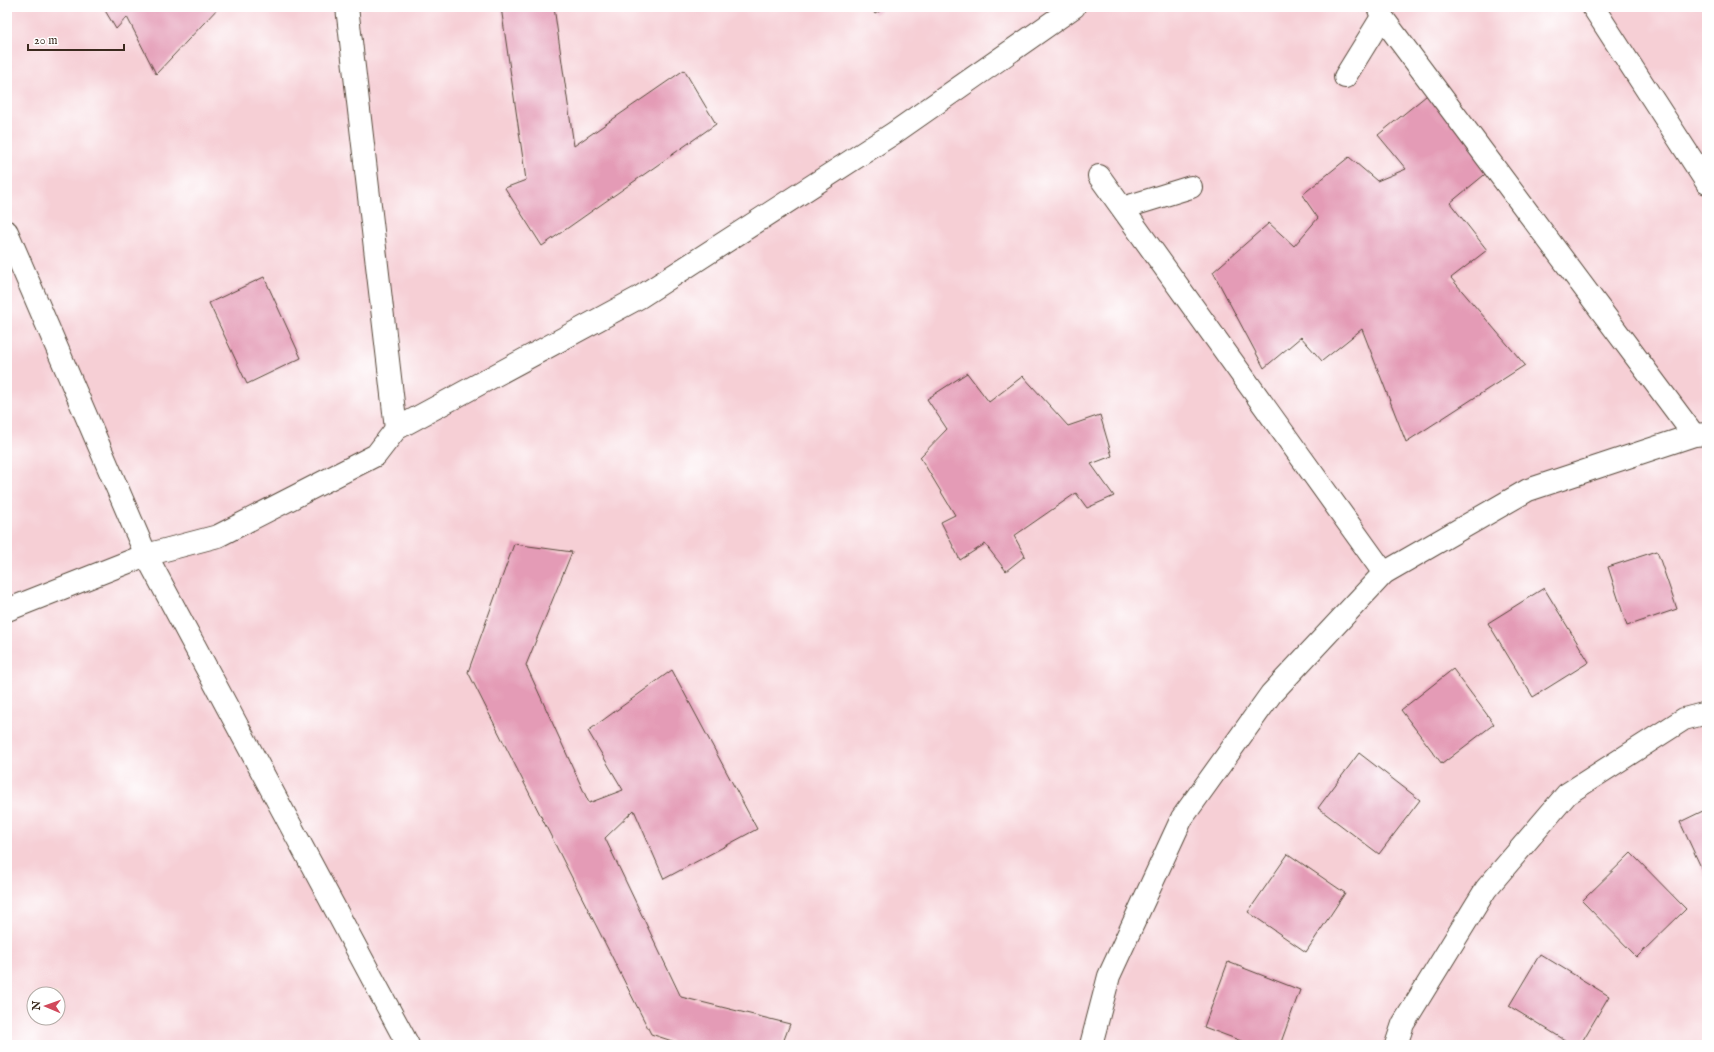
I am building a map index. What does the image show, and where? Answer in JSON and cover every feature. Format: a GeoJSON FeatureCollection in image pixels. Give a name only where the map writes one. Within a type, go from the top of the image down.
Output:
{"type":"FeatureCollection","features":[{"type":"Feature","properties":{"kind":"street"},"geometry":{"type":"LineString","coordinates":[[347,7],[396,429]]}},
{"type":"Feature","properties":{"kind":"street"},"geometry":{"type":"LineString","coordinates":[[7,610],[146,555],[218,536],[376,455],[396,429],[640,297],[894,134],[1074,7]]}},
{"type":"Feature","properties":{"kind":"street"},"geometry":{"type":"LineString","coordinates":[[1593,7],[1707,183]]}},
{"type":"Feature","properties":{"kind":"street"},"geometry":{"type":"LineString","coordinates":[[1091,1045],[1109,976],[1182,818],[1271,694],[1384,573],[1528,490],[1700,435],[1380,12],[1345,77]]}},
{"type":"Feature","properties":{"kind":"street"},"geometry":{"type":"LineString","coordinates":[[1099,176],[1384,573]]}},
{"type":"Feature","properties":{"kind":"street"},"geometry":{"type":"LineString","coordinates":[[1122,208],[1191,187]]}},
{"type":"Feature","properties":{"kind":"street"},"geometry":{"type":"LineString","coordinates":[[7,232],[146,555],[408,1045]]}},
{"type":"Feature","properties":{"kind":"street"},"geometry":{"type":"LineString","coordinates":[[1396,1045],[1403,1024],[1486,889],[1567,794],[1684,719],[1707,713]]}},
{"type":"Feature","properties":{"kind":"shaded area"},"geometry":{"type":"Polygon","coordinates":[[[7,7],[1707,7],[1707,1045],[7,1045],[7,7]]]}},
{"type":"Feature","properties":{"kind":"building"},"geometry":{"type":"Polygon","coordinates":[[[103,7],[219,7],[156,74],[127,17],[116,29],[103,7]]]}},
{"type":"Feature","properties":{"kind":"building"},"geometry":{"type":"Polygon","coordinates":[[[501,7],[554,7],[574,146],[684,70],[716,124],[542,246],[505,188],[526,180],[501,7]]]}},
{"type":"Feature","properties":{"kind":"building"},"geometry":{"type":"Polygon","coordinates":[[[870,7],[886,7],[875,14],[870,7]]]}},
{"type":"Feature","properties":{"kind":"building"},"geometry":{"type":"Polygon","coordinates":[[[1442,83],[1500,162],[1450,203],[1487,250],[1451,278],[1525,365],[1406,442],[1362,329],[1322,361],[1301,337],[1264,368],[1213,272],[1269,223],[1294,246],[1318,218],[1302,195],[1349,157],[1377,181],[1406,169],[1378,135],[1442,83]]]}},
{"type":"Feature","properties":{"kind":"building"},"geometry":{"type":"Polygon","coordinates":[[[264,277],[301,358],[247,384],[209,303],[264,277]]]}},
{"type":"Feature","properties":{"kind":"building"},"geometry":{"type":"Polygon","coordinates":[[[967,373],[989,402],[1023,376],[1068,426],[1100,415],[1112,456],[1091,464],[1114,496],[1087,508],[1076,493],[1014,536],[1025,556],[1006,571],[985,544],[960,560],[941,522],[955,515],[920,457],[947,429],[927,399],[967,373]]]}},
{"type":"Feature","properties":{"kind":"building"},"geometry":{"type":"Polygon","coordinates":[[[514,544],[572,552],[526,665],[589,803],[623,790],[588,731],[672,670],[757,829],[664,879],[634,810],[605,838],[681,997],[790,1024],[782,1045],[684,1045],[651,1034],[468,672],[514,544]]]}},
{"type":"Feature","properties":{"kind":"building"},"geometry":{"type":"Polygon","coordinates":[[[1657,551],[1677,609],[1627,626],[1608,567],[1657,551]]]}},
{"type":"Feature","properties":{"kind":"building"},"geometry":{"type":"Polygon","coordinates":[[[1544,588],[1589,662],[1533,697],[1488,623],[1544,588]]]}},
{"type":"Feature","properties":{"kind":"building"},"geometry":{"type":"Polygon","coordinates":[[[1453,669],[1494,724],[1442,764],[1401,710],[1453,669]]]}},
{"type":"Feature","properties":{"kind":"building"},"geometry":{"type":"Polygon","coordinates":[[[1359,753],[1420,800],[1379,854],[1318,808],[1359,753]]]}},
{"type":"Feature","properties":{"kind":"building"},"geometry":{"type":"Polygon","coordinates":[[[1707,809],[1707,880],[1680,822],[1707,809]]]}},
{"type":"Feature","properties":{"kind":"building"},"geometry":{"type":"Polygon","coordinates":[[[1631,853],[1686,909],[1637,957],[1582,901],[1631,853]]]}},
{"type":"Feature","properties":{"kind":"building"},"geometry":{"type":"Polygon","coordinates":[[[1288,854],[1345,893],[1306,952],[1248,912],[1288,854]]]}},
{"type":"Feature","properties":{"kind":"building"},"geometry":{"type":"Polygon","coordinates":[[[1540,954],[1609,996],[1580,1045],[1573,1045],[1509,1006],[1540,954]]]}},
{"type":"Feature","properties":{"kind":"building"},"geometry":{"type":"Polygon","coordinates":[[[1228,962],[1300,990],[1280,1045],[1252,1045],[1204,1027],[1228,962]]]}}]}
